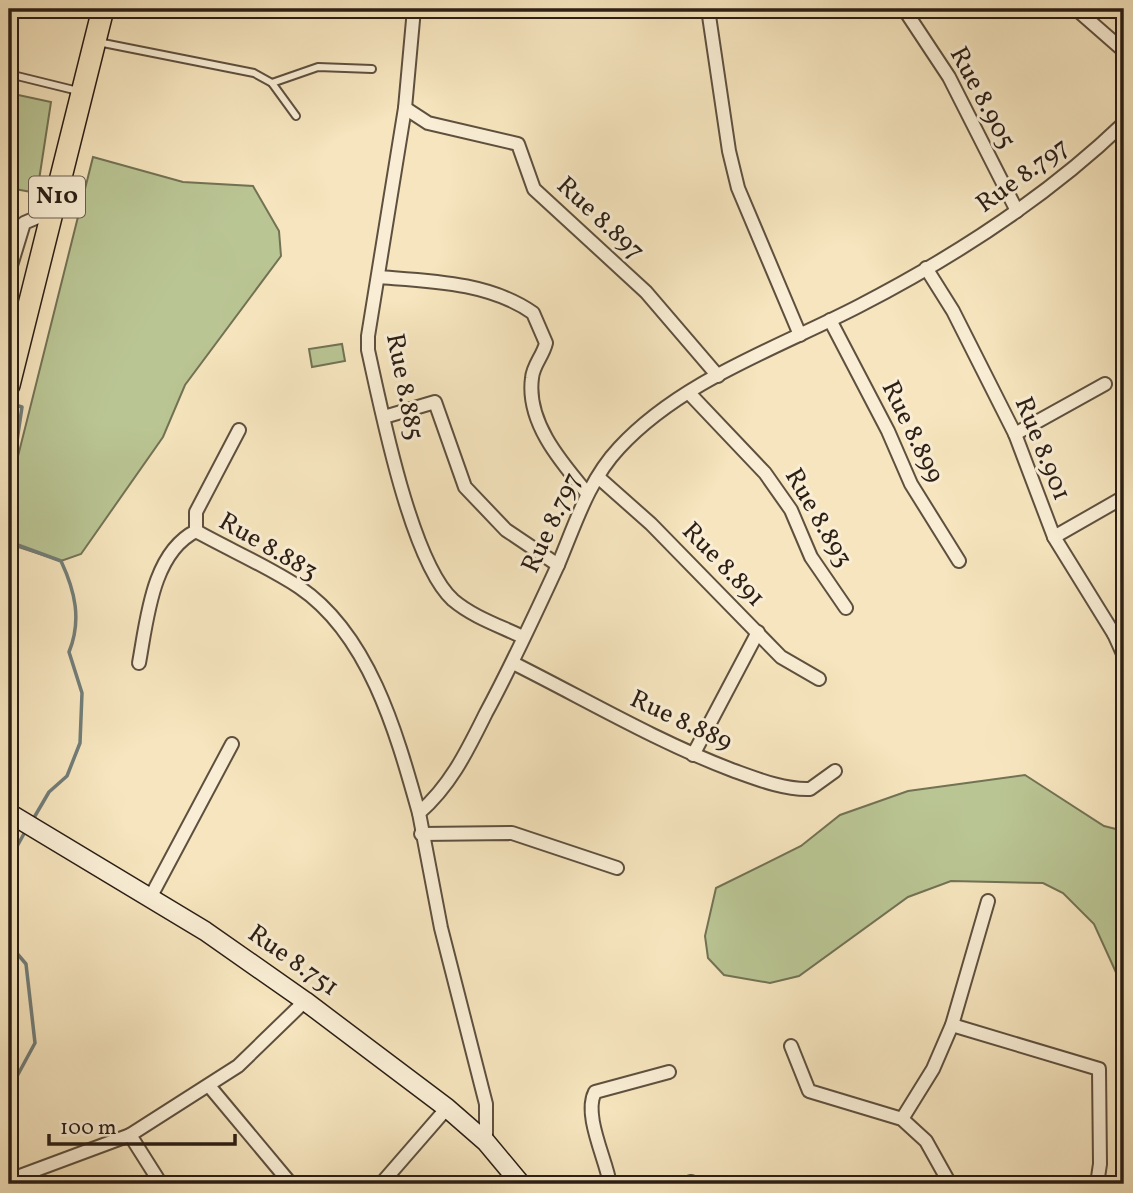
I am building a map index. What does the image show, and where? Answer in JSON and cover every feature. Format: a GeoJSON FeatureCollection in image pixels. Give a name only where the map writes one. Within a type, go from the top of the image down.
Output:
{"type":"FeatureCollection","features":[{"type":"Feature","properties":{"kind":"highway","name":"N10"},"geometry":{"type":"LineString","coordinates":[[9,385],[103,9]]}},
{"type":"Feature","properties":{"kind":"main road","name":"Rue 8.751"},"geometry":{"type":"LineString","coordinates":[[9,813],[205,931],[306,1001],[447,1108],[486,1142],[521,1184]]}},
{"type":"Feature","properties":{"kind":"street","name":"Rue 8.885"},"geometry":{"type":"LineString","coordinates":[[414,9],[405,108],[368,350],[418,537],[439,585],[454,600],[477,615],[523,638]]}},
{"type":"Feature","properties":{"kind":"street"},"geometry":{"type":"LineString","coordinates":[[708,9],[729,152],[738,188],[800,335]]}},
{"type":"Feature","properties":{"kind":"street","name":"Rue 8.905"},"geometry":{"type":"LineString","coordinates":[[904,9],[949,77],[1017,211]]}},
{"type":"Feature","properties":{"kind":"street"},"geometry":{"type":"LineString","coordinates":[[1076,9],[1124,51]]}},
{"type":"Feature","properties":{"kind":"street","name":"Rue 8.897"},"geometry":{"type":"LineString","coordinates":[[405,108],[439,126],[518,144],[534,189],[646,292],[718,376]]}},
{"type":"Feature","properties":{"kind":"street","name":"Rue 8.797"},"geometry":{"type":"LineString","coordinates":[[419,813],[439,796],[452,778],[513,663],[587,494],[617,450],[637,430],[718,376],[831,320],[926,268],[1017,211],[1066,175],[1124,123]]}},
{"type":"Feature","properties":{"kind":"street"},"geometry":{"type":"LineString","coordinates":[[9,272],[24,223],[38,217],[52,218]]}},
{"type":"Feature","properties":{"kind":"street","name":"Rue 8.901"},"geometry":{"type":"LineString","coordinates":[[926,268],[953,312],[1015,434],[1054,537],[1119,631],[1124,656]]}},
{"type":"Feature","properties":{"kind":"street"},"geometry":{"type":"LineString","coordinates":[[378,277],[450,283],[499,296],[533,313],[546,343],[533,369],[531,398],[547,442],[587,494]]}},
{"type":"Feature","properties":{"kind":"street","name":"Rue 8.899"},"geometry":{"type":"LineString","coordinates":[[831,320],[888,431],[911,484],[959,561]]}},
{"type":"Feature","properties":{"kind":"street"},"geometry":{"type":"LineString","coordinates":[[1015,434],[1105,384]]}},
{"type":"Feature","properties":{"kind":"street","name":"Rue 8.893"},"geometry":{"type":"LineString","coordinates":[[689,393],[765,473],[791,510],[811,556],[846,608]]}},
{"type":"Feature","properties":{"kind":"street"},"geometry":{"type":"LineString","coordinates":[[384,417],[435,402],[465,486],[506,530],[558,565]]}},
{"type":"Feature","properties":{"kind":"street","name":"Rue 8.883"},"geometry":{"type":"LineString","coordinates":[[239,430],[196,512],[196,531],[300,588],[334,618],[386,706],[398,737],[419,813]]}},
{"type":"Feature","properties":{"kind":"street","name":"Rue 8.891"},"geometry":{"type":"LineString","coordinates":[[598,477],[651,524],[792,666],[819,679]]}},
{"type":"Feature","properties":{"kind":"street"},"geometry":{"type":"LineString","coordinates":[[1054,537],[1124,498]]}},
{"type":"Feature","properties":{"kind":"street"},"geometry":{"type":"LineString","coordinates":[[139,663],[162,566],[181,538],[196,531]]}},
{"type":"Feature","properties":{"kind":"street"},"geometry":{"type":"LineString","coordinates":[[694,755],[758,632]]}},
{"type":"Feature","properties":{"kind":"street","name":"Rue 8.889"},"geometry":{"type":"LineString","coordinates":[[513,663],[694,755],[750,776],[799,789],[810,789],[835,771]]}},
{"type":"Feature","properties":{"kind":"street"},"geometry":{"type":"LineString","coordinates":[[150,898],[232,744]]}},
{"type":"Feature","properties":{"kind":"street"},"geometry":{"type":"LineString","coordinates":[[419,813],[421,834],[448,960],[486,1104],[486,1142]]}},
{"type":"Feature","properties":{"kind":"street"},"geometry":{"type":"LineString","coordinates":[[421,834],[527,835],[617,868]]}},
{"type":"Feature","properties":{"kind":"street"},"geometry":{"type":"LineString","coordinates":[[902,1119],[933,1069],[952,1025],[988,901]]}},
{"type":"Feature","properties":{"kind":"street"},"geometry":{"type":"LineString","coordinates":[[9,1180],[130,1135],[210,1087],[238,1066],[306,1001]]}},
{"type":"Feature","properties":{"kind":"street"},"geometry":{"type":"LineString","coordinates":[[952,1025],[1099,1069],[1100,1164],[1097,1184]]}},
{"type":"Feature","properties":{"kind":"street"},"geometry":{"type":"LineString","coordinates":[[791,1046],[809,1091],[902,1119],[926,1141],[950,1184]]}},
{"type":"Feature","properties":{"kind":"street"},"geometry":{"type":"LineString","coordinates":[[610,1184],[595,1134],[592,1097],[595,1092],[669,1072]]}},
{"type":"Feature","properties":{"kind":"street"},"geometry":{"type":"LineString","coordinates":[[210,1087],[291,1184]]}},
{"type":"Feature","properties":{"kind":"street"},"geometry":{"type":"LineString","coordinates":[[381,1184],[447,1108]]}},
{"type":"Feature","properties":{"kind":"street"},"geometry":{"type":"LineString","coordinates":[[130,1135],[161,1184]]}},
{"type":"Feature","properties":{"kind":"street"},"geometry":{"type":"LineString","coordinates":[[687,1184],[696,1184]]}},
{"type":"Feature","properties":{"kind":"lane"},"geometry":{"type":"LineString","coordinates":[[96,42],[254,73],[272,83],[296,116]]}},
{"type":"Feature","properties":{"kind":"lane"},"geometry":{"type":"LineString","coordinates":[[272,83],[318,67],[372,69]]}},
{"type":"Feature","properties":{"kind":"lane"},"geometry":{"type":"LineString","coordinates":[[9,74],[27,76],[84,92]]}},
{"type":"Feature","properties":{"kind":"green space"},"geometry":{"type":"Polygon","coordinates":[[[9,93],[51,102],[37,193],[9,188],[9,93]]]}},
{"type":"Feature","properties":{"kind":"green space"},"geometry":{"type":"Polygon","coordinates":[[[93,157],[183,182],[253,186],[279,231],[281,256],[185,385],[163,437],[81,554],[61,561],[18,547],[9,536],[9,492],[93,157]]]}},
{"type":"Feature","properties":{"kind":"green space"},"geometry":{"type":"Polygon","coordinates":[[[342,344],[345,361],[312,367],[309,349],[342,344]]]}},
{"type":"Feature","properties":{"kind":"green space"},"geometry":{"type":"Polygon","coordinates":[[[1025,775],[1104,826],[1124,831],[1124,990],[1094,924],[1063,893],[1043,883],[951,881],[908,897],[799,976],[770,983],[724,975],[708,958],[705,936],[716,888],[801,846],[840,815],[908,791],[1025,775]]]}},
{"type":"Feature","properties":{"kind":"waterway"},"geometry":{"type":"LineString","coordinates":[[9,403],[22,407],[9,495]]}},
{"type":"Feature","properties":{"kind":"waterway"},"geometry":{"type":"LineString","coordinates":[[9,527],[15,544],[61,561],[75,606],[75,628],[69,652],[82,693],[80,743],[67,776],[49,792],[32,821]]}},
{"type":"Feature","properties":{"kind":"waterway"},"geometry":{"type":"LineString","coordinates":[[9,861],[26,830]]}},
{"type":"Feature","properties":{"kind":"waterway"},"geometry":{"type":"LineString","coordinates":[[9,944],[26,964],[35,1043],[9,1091]]}}]}
